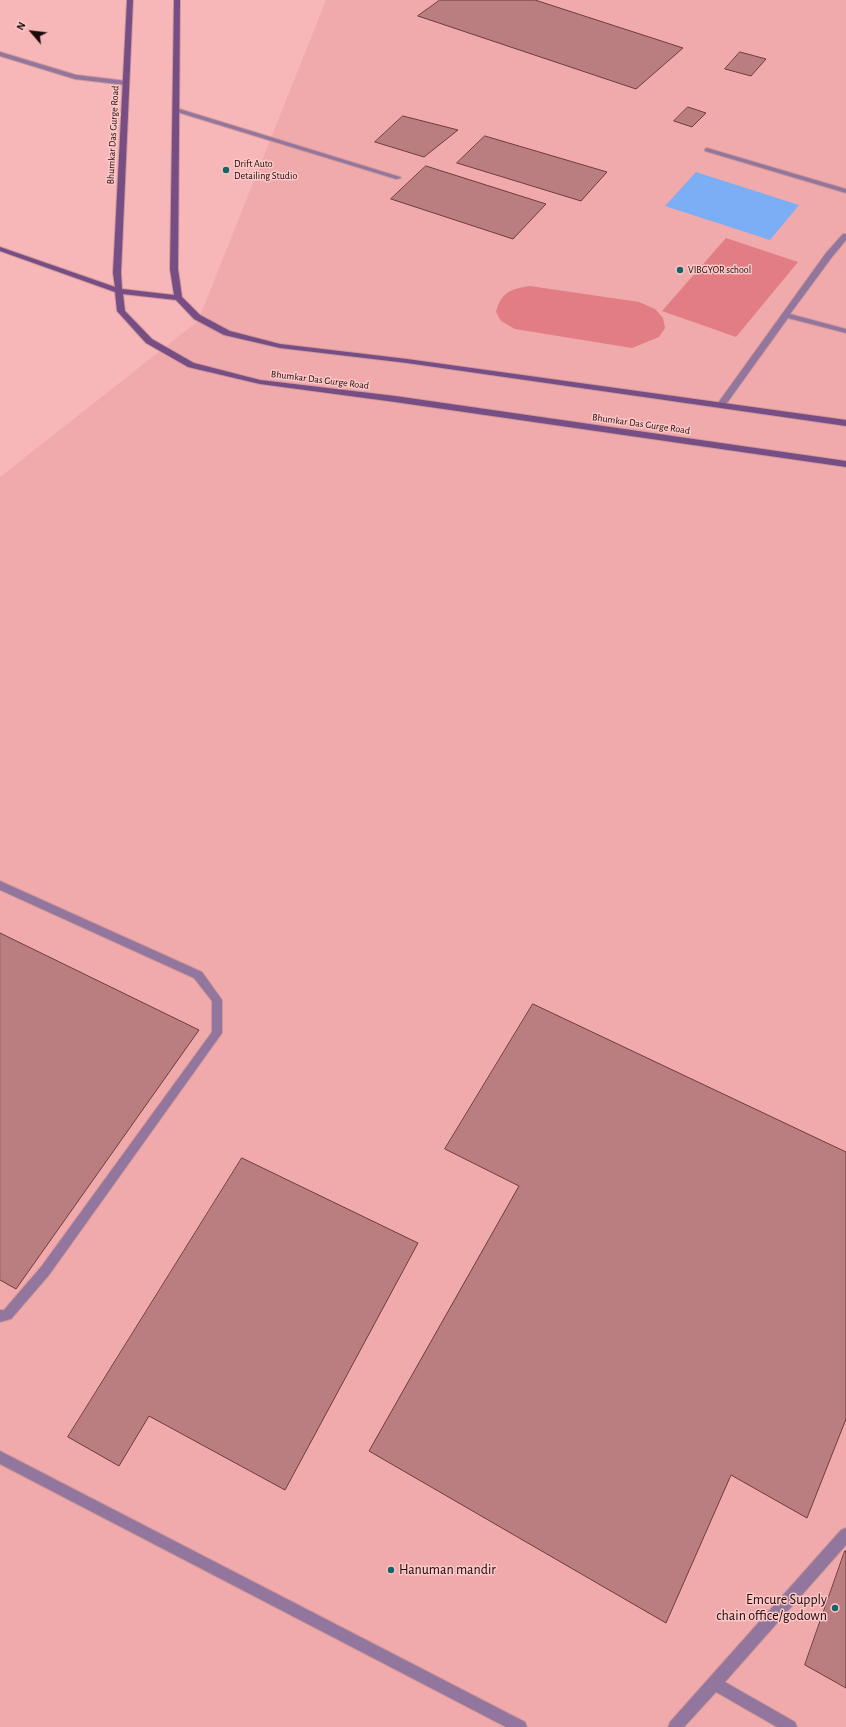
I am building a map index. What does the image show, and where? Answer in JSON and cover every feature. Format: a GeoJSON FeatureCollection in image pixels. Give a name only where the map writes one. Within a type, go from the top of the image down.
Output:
{"type":"FeatureCollection","features":[{"type":"Feature","properties":{"kind":"main road","name":"Bhumkar Das Gurge Road"},"geometry":{"type":"LineString","coordinates":[[130,0],[117,273],[118,291],[121,311],[149,341],[191,366],[260,382],[395,399],[846,464]]}},
{"type":"Feature","properties":{"kind":"main road"},"geometry":{"type":"LineString","coordinates":[[177,0],[174,269],[178,298],[197,317],[227,334],[280,346],[407,361],[846,423]]}},
{"type":"Feature","properties":{"kind":"main road"},"geometry":{"type":"LineString","coordinates":[[0,249],[118,291],[178,298]]}},
{"type":"Feature","properties":{"kind":"lane"},"geometry":{"type":"LineString","coordinates":[[0,54],[75,77],[126,83]]}},
{"type":"Feature","properties":{"kind":"lane"},"geometry":{"type":"LineString","coordinates":[[176,110],[398,178]]}},
{"type":"Feature","properties":{"kind":"lane"},"geometry":{"type":"LineString","coordinates":[[707,150],[846,191]]}},
{"type":"Feature","properties":{"kind":"lane"},"geometry":{"type":"LineString","coordinates":[[721,405],[829,255],[846,236]]}},
{"type":"Feature","properties":{"kind":"lane"},"geometry":{"type":"LineString","coordinates":[[786,315],[846,331]]}},
{"type":"Feature","properties":{"kind":"lane"},"geometry":{"type":"LineString","coordinates":[[0,885],[198,975],[217,1000],[216,1033],[45,1271],[7,1315],[0,1316]]}},
{"type":"Feature","properties":{"kind":"lane"},"geometry":{"type":"LineString","coordinates":[[0,1457],[520,1727]]}},
{"type":"Feature","properties":{"kind":"lane"},"geometry":{"type":"LineString","coordinates":[[675,1727],[846,1535]]}},
{"type":"Feature","properties":{"kind":"lane"},"geometry":{"type":"LineString","coordinates":[[714,1683],[790,1727]]}},
{"type":"Feature","properties":{"kind":"shaded area"},"geometry":{"type":"Polygon","coordinates":[[[326,0],[846,0],[846,1727],[0,1727],[0,477],[198,321],[326,0]]]}},
{"type":"Feature","properties":{"kind":"shaded area"},"geometry":{"type":"Polygon","coordinates":[[[726,238],[798,262],[736,337],[662,311],[726,238]]]}},
{"type":"Feature","properties":{"kind":"shaded area"},"geometry":{"type":"Polygon","coordinates":[[[530,286],[639,302],[655,309],[663,318],[665,328],[659,337],[632,348],[515,329],[501,321],[496,312],[498,305],[504,296],[512,290],[530,286]]]}},
{"type":"Feature","properties":{"kind":"water"},"geometry":{"type":"Polygon","coordinates":[[[696,172],[799,205],[770,240],[665,206],[696,172]]]}},
{"type":"Feature","properties":{"kind":"building"},"geometry":{"type":"Polygon","coordinates":[[[440,0],[535,0],[683,48],[636,89],[418,16],[440,0]]]}},
{"type":"Feature","properties":{"kind":"building"},"geometry":{"type":"Polygon","coordinates":[[[740,52],[766,59],[751,76],[725,69],[740,52]]]}},
{"type":"Feature","properties":{"kind":"building"},"geometry":{"type":"Polygon","coordinates":[[[688,107],[706,113],[692,127],[674,121],[688,107]]]}},
{"type":"Feature","properties":{"kind":"building"},"geometry":{"type":"Polygon","coordinates":[[[403,116],[458,130],[424,157],[375,142],[403,116]]]}},
{"type":"Feature","properties":{"kind":"building"},"geometry":{"type":"Polygon","coordinates":[[[485,136],[607,172],[581,201],[457,163],[485,136]]]}},
{"type":"Feature","properties":{"kind":"building"},"geometry":{"type":"Polygon","coordinates":[[[426,166],[546,204],[513,239],[391,199],[426,166]]]}},
{"type":"Feature","properties":{"kind":"building"},"geometry":{"type":"Polygon","coordinates":[[[0,933],[199,1030],[16,1289],[0,1280],[0,933]]]}},
{"type":"Feature","properties":{"kind":"building"},"geometry":{"type":"Polygon","coordinates":[[[533,1004],[846,1152],[846,1419],[807,1518],[731,1475],[666,1623],[369,1451],[519,1186],[445,1149],[533,1004]]]}},
{"type":"Feature","properties":{"kind":"building"},"geometry":{"type":"Polygon","coordinates":[[[242,1158],[418,1243],[285,1490],[149,1416],[119,1466],[68,1437],[242,1158]]]}},
{"type":"Feature","properties":{"kind":"building","name":"Emcure Supply chain office/godown"},"geometry":{"type":"Polygon","coordinates":[[[846,1551],[846,1688],[805,1665],[846,1551]]]}},
{"type":"Feature","properties":{"kind":"place","name":"Drift Auto Detailing Studio"},"geometry":{"type":"Point","coordinates":[226,170]}},
{"type":"Feature","properties":{"kind":"place","name":"VIBGYOR school"},"geometry":{"type":"Point","coordinates":[680,270]}},
{"type":"Feature","properties":{"kind":"place","name":"Hanuman mandir"},"geometry":{"type":"Point","coordinates":[391,1570]}},
{"type":"Feature","properties":{"kind":"place","name":"Emcure Supply chain office/godown"},"geometry":{"type":"Point","coordinates":[835,1608]}}]}
